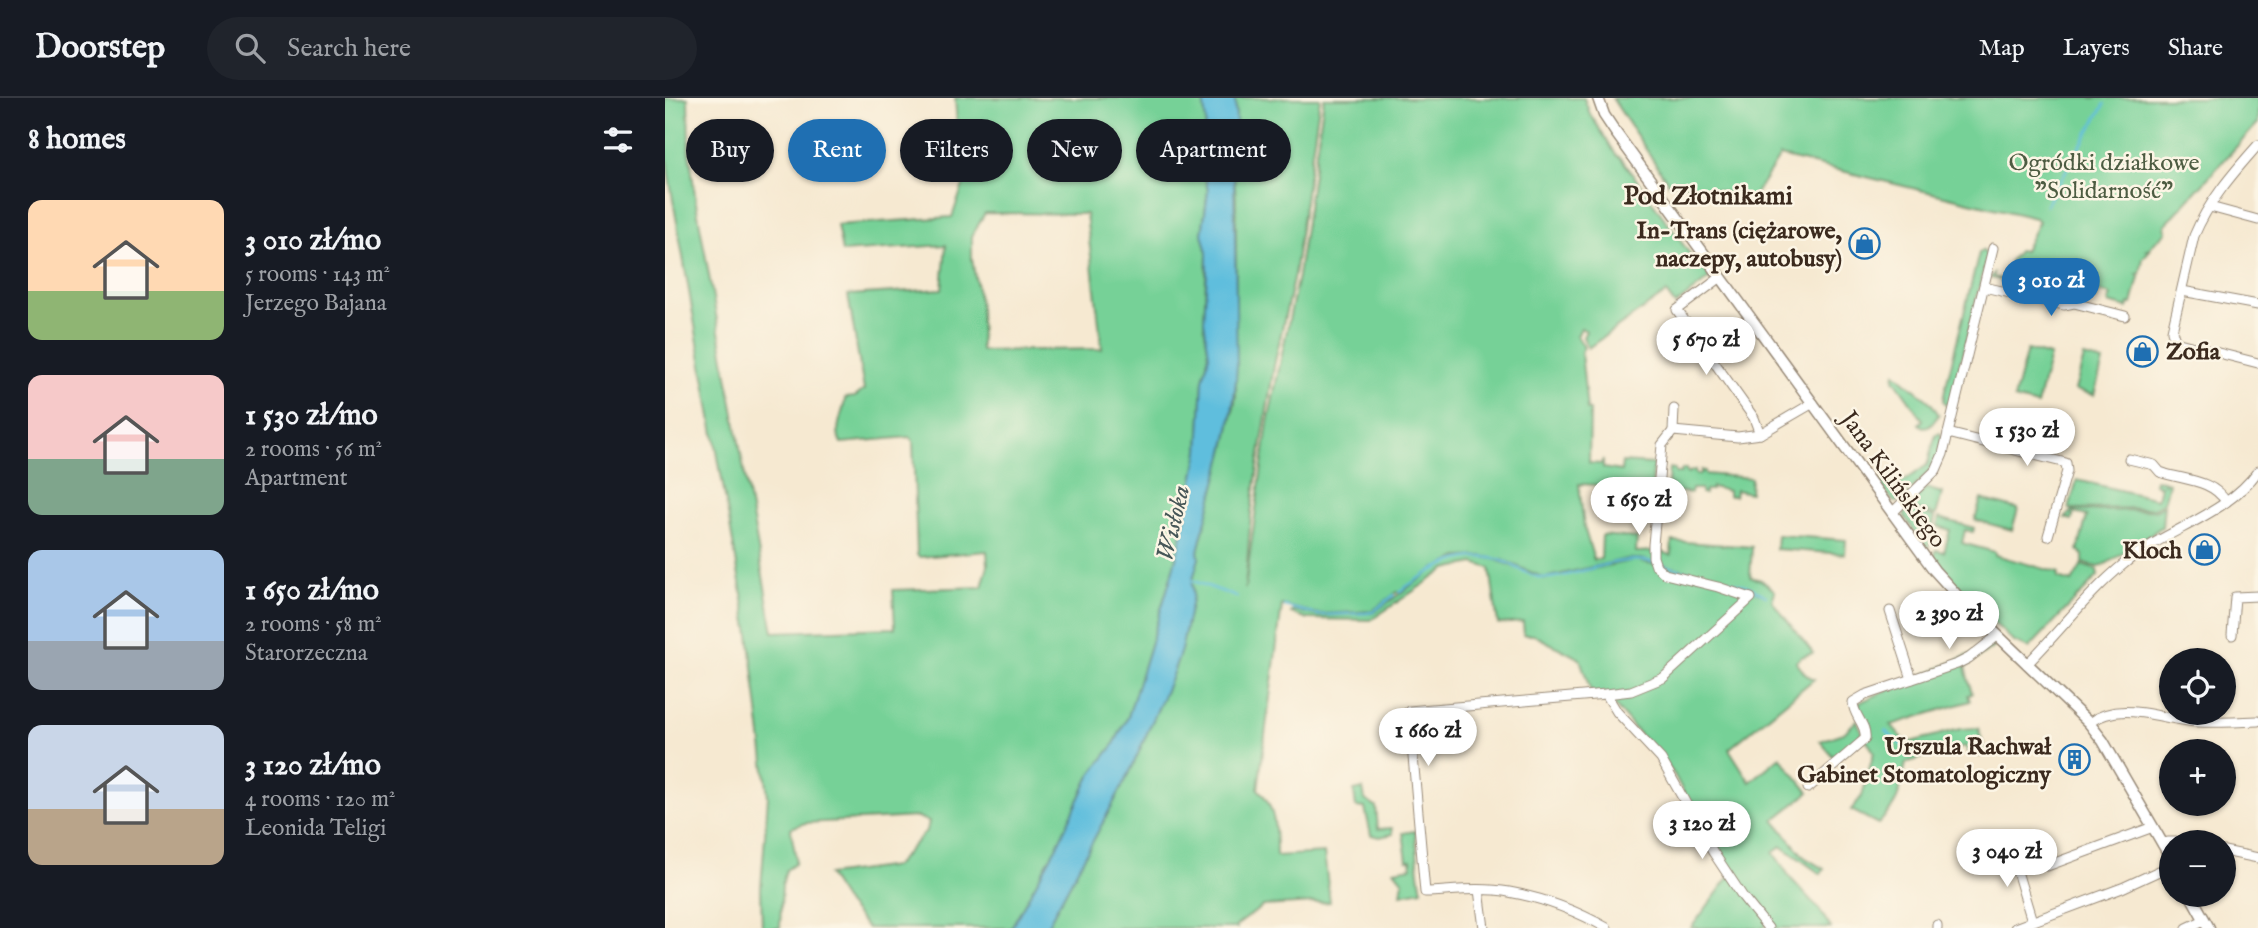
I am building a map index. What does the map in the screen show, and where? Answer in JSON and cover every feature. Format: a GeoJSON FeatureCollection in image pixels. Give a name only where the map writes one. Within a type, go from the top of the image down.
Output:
{"type":"FeatureCollection","features":[{"type":"Feature","properties":{"kind":"street","name":"Jana Kilińskiego"},"geometry":{"type":"LineString","coordinates":[[1598,98],[1616,133],[1892,513],[1949,588],[2089,723],[2112,754],[2159,838]]}},
{"type":"Feature","properties":{"kind":"street"},"geometry":{"type":"LineString","coordinates":[[2258,145],[2231,176],[2210,206],[2194,236],[2172,331],[2175,340],[2258,363]]}},
{"type":"Feature","properties":{"kind":"street"},"geometry":{"type":"LineString","coordinates":[[2210,206],[2258,220]]}},
{"type":"Feature","properties":{"kind":"street"},"geometry":{"type":"LineString","coordinates":[[1892,513],[1936,470],[1948,433],[1993,248]]}},
{"type":"Feature","properties":{"kind":"street"},"geometry":{"type":"LineString","coordinates":[[1721,277],[1677,310],[1754,418],[1760,434]]}},
{"type":"Feature","properties":{"kind":"street"},"geometry":{"type":"LineString","coordinates":[[1984,287],[2064,305],[2074,303],[2126,316]]}},
{"type":"Feature","properties":{"kind":"street"},"geometry":{"type":"LineString","coordinates":[[2182,291],[2258,305]]}},
{"type":"Feature","properties":{"kind":"street"},"geometry":{"type":"LineString","coordinates":[[1673,431],[1738,437],[1760,434],[1813,403]]}},
{"type":"Feature","properties":{"kind":"street"},"geometry":{"type":"LineString","coordinates":[[1607,928],[1551,903],[1507,891],[1425,892],[1409,711],[1631,691],[1663,678],[1751,598],[1665,574],[1656,566],[1653,557],[1662,445],[1673,431],[1674,409]]}},
{"type":"Feature","properties":{"kind":"street"},"geometry":{"type":"LineString","coordinates":[[1948,433],[2066,463],[2067,471],[2048,536]]}},
{"type":"Feature","properties":{"kind":"street"},"geometry":{"type":"LineString","coordinates":[[2129,459],[2154,465],[2166,474],[2210,486],[2220,492],[2226,502]]}},
{"type":"Feature","properties":{"kind":"street"},"geometry":{"type":"LineString","coordinates":[[2027,664],[2125,562],[2146,547],[2226,502],[2258,471]]}},
{"type":"Feature","properties":{"kind":"street"},"geometry":{"type":"LineString","coordinates":[[2232,635],[2235,597],[2258,596]]}},
{"type":"Feature","properties":{"kind":"street"},"geometry":{"type":"LineString","coordinates":[[1890,611],[1912,679]]}},
{"type":"Feature","properties":{"kind":"street"},"geometry":{"type":"LineString","coordinates":[[1808,788],[1865,738],[1864,728],[1854,711],[1853,702],[1865,695],[1969,658],[1997,636]]}},
{"type":"Feature","properties":{"kind":"street"},"geometry":{"type":"LineString","coordinates":[[1606,694],[1617,712],[1661,759],[1713,852],[1768,928]]}},
{"type":"Feature","properties":{"kind":"street"},"geometry":{"type":"LineString","coordinates":[[2089,723],[2107,713],[2123,711],[2194,722],[2258,722]]}},
{"type":"Feature","properties":{"kind":"street"},"geometry":{"type":"LineString","coordinates":[[2047,866],[2153,827]]}},
{"type":"Feature","properties":{"kind":"street"},"geometry":{"type":"LineString","coordinates":[[2010,848],[2032,921]]}},
{"type":"Feature","properties":{"kind":"street"},"geometry":{"type":"LineString","coordinates":[[2236,853],[2258,858]]}},
{"type":"Feature","properties":{"kind":"street"},"geometry":{"type":"LineString","coordinates":[[2015,928],[2122,888],[2159,870]]}},
{"type":"Feature","properties":{"kind":"street"},"geometry":{"type":"LineString","coordinates":[[1479,890],[1483,928]]}},
{"type":"Feature","properties":{"kind":"street"},"geometry":{"type":"LineString","coordinates":[[2187,928],[2206,924],[2197,907]]}},
{"type":"Feature","properties":{"kind":"green space"},"geometry":{"type":"Polygon","coordinates":[[[665,98],[688,98],[686,182],[693,182],[773,632],[895,628],[893,590],[982,587],[988,565],[987,551],[920,557],[917,555],[913,441],[910,437],[841,443],[838,426],[845,398],[855,397],[864,390],[848,295],[942,289],[946,245],[842,252],[837,225],[952,217],[964,182],[1013,182],[1013,119],[956,119],[955,98],[1203,98],[1206,119],[1136,119],[1136,182],[1206,182],[1208,191],[1202,234],[1207,253],[1204,325],[1209,355],[1203,380],[1199,451],[1183,531],[1128,717],[1113,746],[1091,774],[1057,846],[1011,928],[868,928],[846,903],[828,875],[895,866],[927,830],[929,822],[918,817],[805,823],[791,828],[795,864],[786,870],[782,885],[780,928],[762,928],[761,888],[768,796],[749,634],[665,145],[665,98]],[[985,213],[972,236],[972,259],[980,306],[981,351],[1102,349],[1086,214],[985,213]]]}},
{"type":"Feature","properties":{"kind":"green space"},"geometry":{"type":"Polygon","coordinates":[[[1235,98],[1320,98],[1294,275],[1274,366],[1258,467],[1245,589],[1268,422],[1298,276],[1324,98],[1584,98],[1590,114],[1617,156],[1710,278],[1675,305],[1666,293],[1588,348],[1583,337],[1586,331],[1581,328],[1577,336],[1584,347],[1581,352],[1587,410],[1590,410],[1589,463],[1601,464],[1603,459],[1603,468],[1621,471],[1622,462],[1653,464],[1652,488],[1579,484],[1584,527],[1594,560],[1601,559],[1602,535],[1637,538],[1636,552],[1659,551],[1671,555],[1672,541],[1752,547],[1750,577],[1761,580],[1775,591],[1772,601],[1813,653],[1796,662],[1806,675],[1814,679],[1729,749],[1750,782],[1780,757],[1809,792],[1774,820],[1804,857],[1824,869],[1821,874],[1781,846],[1773,852],[1831,928],[1773,928],[1770,922],[1763,928],[1691,928],[1732,873],[1706,836],[1674,774],[1610,700],[1591,692],[1580,659],[1534,635],[1524,635],[1523,622],[1498,624],[1490,568],[1474,563],[1446,569],[1371,620],[1308,619],[1291,613],[1293,610],[1319,616],[1373,613],[1437,567],[1372,611],[1319,614],[1282,605],[1258,789],[1272,811],[1276,856],[1324,853],[1330,902],[1263,906],[1236,926],[1237,928],[1046,928],[1130,772],[1181,650],[1193,595],[1192,582],[1199,558],[1198,551],[1236,397],[1235,182],[1291,182],[1291,119],[1236,119],[1235,98]],[[1482,556],[1458,557],[1439,567],[1459,558],[1481,557],[1494,559],[1545,579],[1635,560],[1748,587],[1766,596],[1748,586],[1641,559],[1626,559],[1544,578],[1503,560],[1482,556]]]}},
{"type":"Feature","properties":{"kind":"green space","name":"Ogródki działkowe \"Solidarność\""},"geometry":{"type":"Polygon","coordinates":[[[1612,98],[2258,98],[2258,123],[2165,225],[2166,232],[2147,250],[2150,250],[2143,258],[2140,274],[2137,274],[2139,277],[2132,304],[2129,304],[2128,308],[2108,303],[2111,295],[2099,292],[2096,300],[2075,295],[2072,298],[1990,278],[1994,273],[1994,277],[2015,282],[2019,266],[2009,262],[2019,250],[2024,251],[2039,221],[2035,218],[1780,156],[1753,198],[1676,182],[1669,184],[1612,98]]]}},
{"type":"Feature","properties":{"kind":"green space"},"geometry":{"type":"Polygon","coordinates":[[[1983,250],[1987,256],[1951,401],[1946,405],[1943,401],[1945,389],[1979,253],[1983,250]]]}},
{"type":"Feature","properties":{"kind":"green space"},"geometry":{"type":"Polygon","coordinates":[[[2027,350],[2050,356],[2037,405],[2014,399],[2027,350]]]}},
{"type":"Feature","properties":{"kind":"green space"},"geometry":{"type":"Polygon","coordinates":[[[2084,357],[2103,362],[2094,395],[2075,390],[2084,357]]]}},
{"type":"Feature","properties":{"kind":"green space"},"geometry":{"type":"Polygon","coordinates":[[[1895,373],[1931,403],[1939,415],[1930,426],[1923,427],[1919,424],[1923,420],[1894,379],[1895,373]]]}},
{"type":"Feature","properties":{"kind":"green space"},"geometry":{"type":"Polygon","coordinates":[[[1940,433],[1942,442],[1936,461],[1913,488],[1898,502],[1894,502],[1882,487],[1883,475],[1891,483],[1899,485],[1927,465],[1936,434],[1940,433]]]}},
{"type":"Feature","properties":{"kind":"green space"},"geometry":{"type":"Polygon","coordinates":[[[1669,468],[1675,469],[1675,473],[1686,469],[1687,473],[1695,470],[1695,474],[1701,474],[1701,470],[1705,471],[1705,474],[1751,478],[1750,493],[1736,490],[1735,496],[1728,496],[1728,491],[1712,487],[1711,490],[1705,490],[1705,494],[1701,493],[1701,489],[1692,489],[1691,493],[1673,491],[1672,485],[1668,484],[1669,468]]]}},
{"type":"Feature","properties":{"kind":"green space"},"geometry":{"type":"Polygon","coordinates":[[[2077,480],[2157,499],[2160,486],[2154,484],[2155,480],[2169,483],[2164,502],[2154,508],[2069,509],[2077,480]]]}},
{"type":"Feature","properties":{"kind":"green space"},"geometry":{"type":"Polygon","coordinates":[[[1926,488],[1942,493],[1936,515],[1907,507],[1926,488]]]}},
{"type":"Feature","properties":{"kind":"green space"},"geometry":{"type":"Polygon","coordinates":[[[1981,499],[2018,509],[2012,530],[1975,520],[1981,499]]]}},
{"type":"Feature","properties":{"kind":"green space"},"geometry":{"type":"Polygon","coordinates":[[[2164,505],[2162,527],[2099,567],[2083,563],[2083,555],[2078,550],[2087,516],[2074,513],[2072,520],[2065,518],[2072,511],[2155,510],[2164,505]]]}},
{"type":"Feature","properties":{"kind":"green space"},"geometry":{"type":"Polygon","coordinates":[[[1906,508],[1935,517],[1928,550],[1904,516],[1906,508]]]}},
{"type":"Feature","properties":{"kind":"green space"},"geometry":{"type":"Polygon","coordinates":[[[1939,518],[1974,528],[1973,532],[1965,530],[1962,543],[2059,573],[2058,578],[2072,582],[2082,565],[2097,570],[2098,576],[2029,648],[2014,642],[1960,590],[1934,558],[1936,550],[1944,552],[1950,530],[1937,526],[1939,518]]]}},
{"type":"Feature","properties":{"kind":"green space"},"geometry":{"type":"Polygon","coordinates":[[[1777,535],[1846,540],[1845,554],[1776,549],[1777,535]]]}},
{"type":"Feature","properties":{"kind":"green space"},"geometry":{"type":"Polygon","coordinates":[[[1995,646],[1965,667],[1972,694],[1968,695],[1970,701],[1891,725],[1907,743],[1960,729],[1978,728],[1986,754],[1979,756],[1977,750],[1968,752],[1966,746],[1906,763],[1895,803],[1878,824],[1851,810],[1862,796],[1874,752],[1867,741],[1858,703],[1995,646]]]}},
{"type":"Feature","properties":{"kind":"green space"},"geometry":{"type":"Polygon","coordinates":[[[1857,720],[1862,733],[1859,741],[1835,759],[1820,741],[1844,733],[1857,720]]]}},
{"type":"Feature","properties":{"kind":"green space"},"geometry":{"type":"Polygon","coordinates":[[[1363,789],[1365,800],[1376,807],[1378,829],[1392,828],[1393,834],[1380,837],[1371,835],[1365,808],[1356,807],[1354,791],[1363,789]]]}},
{"type":"Feature","properties":{"kind":"green space"},"geometry":{"type":"Polygon","coordinates":[[[1415,831],[1422,890],[1401,894],[1403,881],[1394,870],[1412,867],[1411,860],[1407,860],[1403,833],[1415,831]]]}},
{"type":"Feature","properties":{"kind":"water"},"geometry":{"type":"Polygon","coordinates":[[[1203,98],[1235,98],[1236,119],[1206,119],[1203,98]]]}},
{"type":"Feature","properties":{"kind":"water"},"geometry":{"type":"Polygon","coordinates":[[[1206,182],[1234,182],[1237,366],[1232,413],[1198,551],[1199,558],[1192,582],[1193,595],[1181,650],[1130,772],[1046,928],[1011,928],[1057,846],[1091,774],[1113,746],[1128,717],[1171,577],[1199,451],[1203,380],[1209,355],[1204,321],[1207,253],[1202,234],[1208,191],[1206,182]]]}},
{"type":"Feature","properties":{"kind":"waterway"},"geometry":{"type":"LineString","coordinates":[[2072,160],[2105,104]]}},
{"type":"Feature","properties":{"kind":"waterway"},"geometry":{"type":"LineString","coordinates":[[2046,206],[2067,169]]}},
{"type":"Feature","properties":{"kind":"waterway"},"geometry":{"type":"LineString","coordinates":[[1400,591],[1438,568],[1465,558],[1493,558],[1543,578],[1627,561],[1653,562]]}},
{"type":"Feature","properties":{"kind":"waterway"},"geometry":{"type":"LineString","coordinates":[[1659,564],[1693,573]]}},
{"type":"Feature","properties":{"kind":"waterway"},"geometry":{"type":"LineString","coordinates":[[1699,574],[1748,586],[1766,596]]}},
{"type":"Feature","properties":{"kind":"waterway"},"geometry":{"type":"LineString","coordinates":[[1191,580],[1237,597]]}},
{"type":"Feature","properties":{"kind":"waterway"},"geometry":{"type":"LineString","coordinates":[[1284,606],[1319,615],[1366,613],[1373,612],[1394,595]]}},
{"type":"Feature","properties":{"kind":"waterway"},"geometry":{"type":"LineString","coordinates":[[1885,731],[1904,747]]}},
{"type":"Feature","properties":{"kind":"waterway"},"geometry":{"type":"LineString","coordinates":[[1909,749],[1918,753]]}},
{"type":"Feature","properties":{"kind":"place","name":"In-Trans (ciężarowe, naczepy, autobusy)"},"geometry":{"type":"Point","coordinates":[1865,244]}},
{"type":"Feature","properties":{"kind":"place","name":"Zofia"},"geometry":{"type":"Point","coordinates":[2143,351]}},
{"type":"Feature","properties":{"kind":"place","name":"Kloch"},"geometry":{"type":"Point","coordinates":[2205,550]}},
{"type":"Feature","properties":{"kind":"place","name":"Urszula Rachwał Gabinet Stomatologiczny"},"geometry":{"type":"Point","coordinates":[2074,760]}},
{"type":"Feature","properties":{"kind":"district","name":"Pod Złotnikami"},"geometry":{"type":"Point","coordinates":[1708,195]}},
{"type":"Feature","properties":{"kind":"water label","name":"Wisłoka"},"geometry":{"type":"Point","coordinates":[1172,523]}}]}
